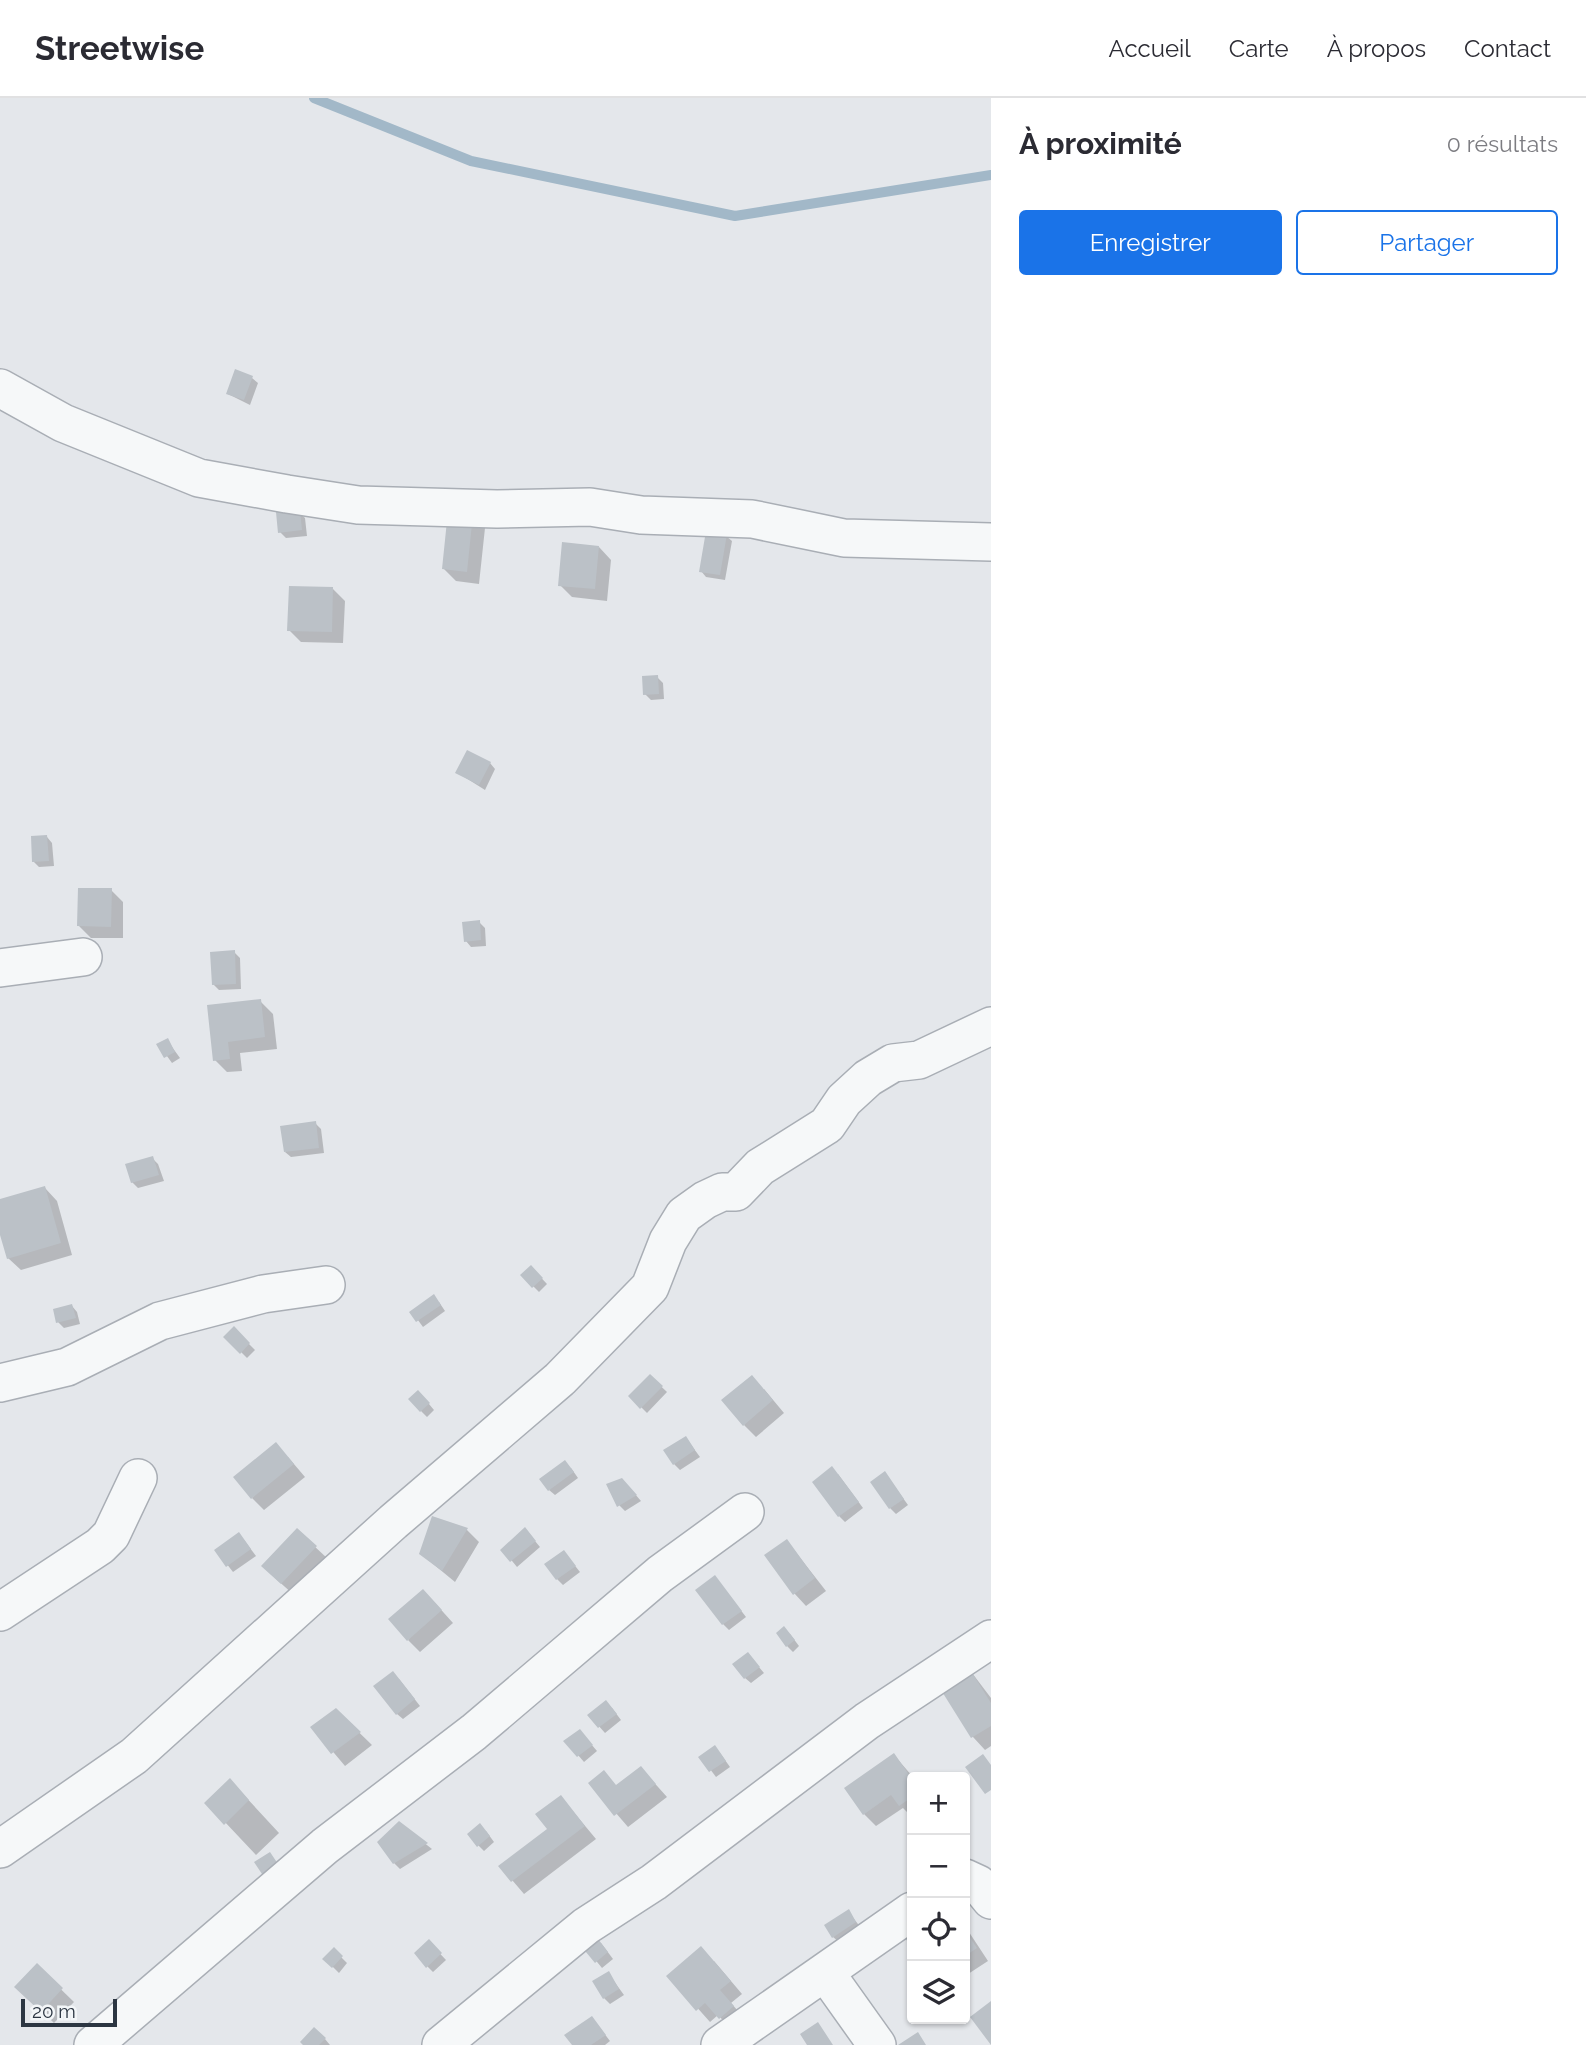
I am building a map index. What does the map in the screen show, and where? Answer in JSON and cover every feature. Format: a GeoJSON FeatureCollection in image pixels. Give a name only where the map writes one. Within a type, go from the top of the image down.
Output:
{"type":"FeatureCollection","features":[{"type":"Feature","properties":{"kind":"street"},"geometry":{"type":"LineString","coordinates":[[0,388],[63,423],[200,478],[287,494],[358,505],[497,509],[590,507],[641,515],[752,519],[844,538],[991,542]]}},
{"type":"Feature","properties":{"kind":"street"},"geometry":{"type":"LineString","coordinates":[[0,968],[83,957]]}},
{"type":"Feature","properties":{"kind":"street"},"geometry":{"type":"LineString","coordinates":[[0,1849],[134,1756],[383,1531],[560,1379],[650,1287],[668,1241],[684,1215],[722,1192],[736,1192],[760,1167],[817,1132],[844,1100],[893,1063],[919,1060],[991,1026]]}},
{"type":"Feature","properties":{"kind":"street"},"geometry":{"type":"LineString","coordinates":[[0,1384],[67,1367],[160,1321],[263,1294],[326,1285]]}},
{"type":"Feature","properties":{"kind":"street"},"geometry":{"type":"LineString","coordinates":[[0,1612],[100,1546],[111,1535],[138,1478]]}},
{"type":"Feature","properties":{"kind":"street"},"geometry":{"type":"LineString","coordinates":[[93,2045],[325,1846],[474,1732],[660,1574],[746,1512]]}},
{"type":"Feature","properties":{"kind":"street"},"geometry":{"type":"LineString","coordinates":[[441,2045],[586,1926],[654,1882],[867,1721],[991,1639]]}},
{"type":"Feature","properties":{"kind":"street"},"geometry":{"type":"LineString","coordinates":[[970,1880],[978,1884],[991,1900]]}},
{"type":"Feature","properties":{"kind":"street"},"geometry":{"type":"LineString","coordinates":[[720,2045],[907,1915]]}},
{"type":"Feature","properties":{"kind":"street"},"geometry":{"type":"LineString","coordinates":[[825,1972],[877,2045]]}},
{"type":"Feature","properties":{"kind":"building"},"geometry":{"type":"Polygon","coordinates":[[[235,369],[253,376],[244,400],[226,394],[235,369]]]}},
{"type":"Feature","properties":{"kind":"building"},"geometry":{"type":"Polygon","coordinates":[[[300,510],[302,530],[278,533],[276,512],[300,510]]]}},
{"type":"Feature","properties":{"kind":"building"},"geometry":{"type":"Polygon","coordinates":[[[448,511],[473,514],[467,572],[442,569],[448,511]]]}},
{"type":"Feature","properties":{"kind":"building"},"geometry":{"type":"Polygon","coordinates":[[[706,531],[727,534],[720,575],[699,572],[706,531]]]}},
{"type":"Feature","properties":{"kind":"building"},"geometry":{"type":"Polygon","coordinates":[[[562,542],[599,546],[595,589],[558,586],[562,542]]]}},
{"type":"Feature","properties":{"kind":"building"},"geometry":{"type":"Polygon","coordinates":[[[289,586],[333,587],[332,632],[287,631],[289,586]]]}},
{"type":"Feature","properties":{"kind":"building"},"geometry":{"type":"Polygon","coordinates":[[[658,675],[659,694],[643,695],[642,676],[658,675]]]}},
{"type":"Feature","properties":{"kind":"building"},"geometry":{"type":"Polygon","coordinates":[[[467,750],[491,762],[479,785],[455,773],[467,750]]]}},
{"type":"Feature","properties":{"kind":"building"},"geometry":{"type":"Polygon","coordinates":[[[47,835],[49,861],[32,862],[31,836],[47,835]]]}},
{"type":"Feature","properties":{"kind":"building"},"geometry":{"type":"Polygon","coordinates":[[[78,888],[112,888],[111,927],[77,926],[78,888]]]}},
{"type":"Feature","properties":{"kind":"building"},"geometry":{"type":"Polygon","coordinates":[[[480,920],[481,940],[464,942],[462,922],[480,920]]]}},
{"type":"Feature","properties":{"kind":"building"},"geometry":{"type":"Polygon","coordinates":[[[235,950],[236,984],[212,985],[210,952],[235,950]]]}},
{"type":"Feature","properties":{"kind":"building"},"geometry":{"type":"Polygon","coordinates":[[[261,999],[265,1037],[228,1042],[230,1059],[213,1061],[207,1005],[261,999]]]}},
{"type":"Feature","properties":{"kind":"building"},"geometry":{"type":"Polygon","coordinates":[[[168,1038],[175,1052],[164,1058],[156,1044],[168,1038]]]}},
{"type":"Feature","properties":{"kind":"building"},"geometry":{"type":"Polygon","coordinates":[[[316,1121],[319,1148],[284,1152],[280,1126],[316,1121]]]}},
{"type":"Feature","properties":{"kind":"building"},"geometry":{"type":"Polygon","coordinates":[[[153,1156],[159,1175],[131,1183],[125,1164],[153,1156]]]}},
{"type":"Feature","properties":{"kind":"building"},"geometry":{"type":"Polygon","coordinates":[[[45,1186],[61,1243],[7,1259],[0,1235],[0,1199],[45,1186]]]}},
{"type":"Feature","properties":{"kind":"building"},"geometry":{"type":"Polygon","coordinates":[[[531,1265],[543,1278],[532,1288],[520,1275],[531,1265]]]}},
{"type":"Feature","properties":{"kind":"building"},"geometry":{"type":"Polygon","coordinates":[[[434,1294],[441,1305],[416,1322],[409,1312],[434,1294]]]}},
{"type":"Feature","properties":{"kind":"building"},"geometry":{"type":"Polygon","coordinates":[[[72,1304],[76,1318],[56,1323],[53,1309],[72,1304]]]}},
{"type":"Feature","properties":{"kind":"building"},"geometry":{"type":"Polygon","coordinates":[[[234,1326],[250,1343],[240,1354],[223,1337],[234,1326]]]}},
{"type":"Feature","properties":{"kind":"building"},"geometry":{"type":"Polygon","coordinates":[[[650,1374],[663,1386],[640,1409],[628,1396],[650,1374]]]}},
{"type":"Feature","properties":{"kind":"building"},"geometry":{"type":"Polygon","coordinates":[[[752,1375],[773,1400],[743,1426],[721,1400],[752,1375]]]}},
{"type":"Feature","properties":{"kind":"building"},"geometry":{"type":"Polygon","coordinates":[[[418,1390],[430,1403],[420,1412],[408,1399],[418,1390]]]}},
{"type":"Feature","properties":{"kind":"building"},"geometry":{"type":"Polygon","coordinates":[[[686,1436],[695,1450],[673,1465],[663,1450],[686,1436]]]}},
{"type":"Feature","properties":{"kind":"building"},"geometry":{"type":"Polygon","coordinates":[[[276,1442],[294,1464],[251,1499],[233,1477],[276,1442]]]}},
{"type":"Feature","properties":{"kind":"building"},"geometry":{"type":"Polygon","coordinates":[[[565,1460],[574,1472],[548,1491],[539,1479],[565,1460]]]}},
{"type":"Feature","properties":{"kind":"building"},"geometry":{"type":"Polygon","coordinates":[[[832,1466],[859,1502],[838,1517],[812,1482],[832,1466]]]}},
{"type":"Feature","properties":{"kind":"building"},"geometry":{"type":"Polygon","coordinates":[[[885,1471],[904,1499],[889,1509],[870,1482],[885,1471]]]}},
{"type":"Feature","properties":{"kind":"building"},"geometry":{"type":"Polygon","coordinates":[[[622,1478],[637,1495],[617,1507],[606,1484],[622,1478]]]}},
{"type":"Feature","properties":{"kind":"building"},"geometry":{"type":"Polygon","coordinates":[[[432,1516],[468,1528],[442,1571],[419,1554],[432,1516]]]}},
{"type":"Feature","properties":{"kind":"building"},"geometry":{"type":"Polygon","coordinates":[[[525,1527],[536,1541],[510,1562],[500,1550],[525,1527]]]}},
{"type":"Feature","properties":{"kind":"building"},"geometry":{"type":"Polygon","coordinates":[[[297,1528],[317,1546],[281,1584],[261,1566],[297,1528]]]}},
{"type":"Feature","properties":{"kind":"building"},"geometry":{"type":"Polygon","coordinates":[[[239,1532],[251,1549],[226,1567],[214,1550],[239,1532]]]}},
{"type":"Feature","properties":{"kind":"building"},"geometry":{"type":"Polygon","coordinates":[[[787,1539],[815,1578],[793,1595],[764,1555],[787,1539]]]}},
{"type":"Feature","properties":{"kind":"building"},"geometry":{"type":"Polygon","coordinates":[[[564,1550],[576,1566],[556,1580],[544,1564],[564,1550]]]}},
{"type":"Feature","properties":{"kind":"building"},"geometry":{"type":"Polygon","coordinates":[[[715,1575],[742,1611],[722,1625],[695,1590],[715,1575]]]}},
{"type":"Feature","properties":{"kind":"building"},"geometry":{"type":"Polygon","coordinates":[[[423,1589],[442,1610],[407,1641],[388,1619],[423,1589]]]}},
{"type":"Feature","properties":{"kind":"building"},"geometry":{"type":"Polygon","coordinates":[[[784,1626],[795,1640],[786,1647],[776,1633],[784,1626]]]}},
{"type":"Feature","properties":{"kind":"building"},"geometry":{"type":"Polygon","coordinates":[[[748,1652],[760,1667],[744,1679],[732,1664],[748,1652]]]}},
{"type":"Feature","properties":{"kind":"building"},"geometry":{"type":"Polygon","coordinates":[[[966,1663],[991,1703],[991,1726],[971,1738],[936,1682],[966,1663]]]}},
{"type":"Feature","properties":{"kind":"building"},"geometry":{"type":"Polygon","coordinates":[[[393,1671],[415,1699],[396,1715],[373,1686],[393,1671]]]}},
{"type":"Feature","properties":{"kind":"building"},"geometry":{"type":"Polygon","coordinates":[[[606,1700],[617,1714],[598,1728],[587,1715],[606,1700]]]}},
{"type":"Feature","properties":{"kind":"building"},"geometry":{"type":"Polygon","coordinates":[[[336,1708],[361,1732],[331,1754],[310,1727],[336,1708]]]}},
{"type":"Feature","properties":{"kind":"building"},"geometry":{"type":"Polygon","coordinates":[[[580,1729],[593,1745],[577,1757],[563,1741],[580,1729]]]}},
{"type":"Feature","properties":{"kind":"building"},"geometry":{"type":"Polygon","coordinates":[[[715,1745],[726,1761],[709,1772],[698,1757],[715,1745]]]}},
{"type":"Feature","properties":{"kind":"building"},"geometry":{"type":"Polygon","coordinates":[[[894,1753],[907,1772],[907,1800],[899,1806],[891,1795],[863,1815],[844,1788],[894,1753]]]}},
{"type":"Feature","properties":{"kind":"building"},"geometry":{"type":"Polygon","coordinates":[[[983,1754],[991,1765],[991,1790],[985,1794],[965,1767],[983,1754]]]}},
{"type":"Feature","properties":{"kind":"building"},"geometry":{"type":"Polygon","coordinates":[[[641,1766],[656,1784],[614,1816],[588,1783],[604,1770],[616,1785],[641,1766]]]}},
{"type":"Feature","properties":{"kind":"building"},"geometry":{"type":"Polygon","coordinates":[[[230,1778],[249,1800],[224,1825],[204,1803],[230,1778]]]}},
{"type":"Feature","properties":{"kind":"building"},"geometry":{"type":"Polygon","coordinates":[[[561,1795],[585,1826],[511,1882],[498,1866],[547,1829],[535,1814],[561,1795]]]}},
{"type":"Feature","properties":{"kind":"building"},"geometry":{"type":"Polygon","coordinates":[[[399,1821],[428,1843],[393,1864],[377,1842],[399,1821]]]}},
{"type":"Feature","properties":{"kind":"building"},"geometry":{"type":"Polygon","coordinates":[[[480,1823],[490,1836],[477,1847],[467,1834],[480,1823]]]}},
{"type":"Feature","properties":{"kind":"building"},"geometry":{"type":"Polygon","coordinates":[[[270,1852],[280,1867],[264,1877],[254,1862],[270,1852]]]}},
{"type":"Feature","properties":{"kind":"building"},"geometry":{"type":"Polygon","coordinates":[[[849,1909],[856,1922],[832,1938],[824,1925],[849,1909]]]}},
{"type":"Feature","properties":{"kind":"building"},"geometry":{"type":"Polygon","coordinates":[[[907,1928],[907,1941],[901,1932],[907,1928]]]}},
{"type":"Feature","properties":{"kind":"building"},"geometry":{"type":"Polygon","coordinates":[[[595,1935],[608,1952],[595,1963],[581,1946],[595,1935]]]}},
{"type":"Feature","properties":{"kind":"building"},"geometry":{"type":"Polygon","coordinates":[[[970,1938],[977,1948],[970,1953],[970,1938]]]}},
{"type":"Feature","properties":{"kind":"building"},"geometry":{"type":"Polygon","coordinates":[[[429,1939],[442,1953],[426,1968],[414,1953],[429,1939]]]}},
{"type":"Feature","properties":{"kind":"building"},"geometry":{"type":"Polygon","coordinates":[[[701,1946],[731,1981],[720,1990],[734,2006],[719,2019],[705,2003],[696,2011],[666,1976],[701,1946]]]}},
{"type":"Feature","properties":{"kind":"building"},"geometry":{"type":"Polygon","coordinates":[[[334,1947],[343,1956],[332,1968],[322,1959],[334,1947]]]}},
{"type":"Feature","properties":{"kind":"building"},"geometry":{"type":"Polygon","coordinates":[[[37,1963],[63,1988],[41,2012],[14,1987],[37,1963]]]}},
{"type":"Feature","properties":{"kind":"building"},"geometry":{"type":"Polygon","coordinates":[[[609,1971],[619,1989],[603,1999],[592,1981],[609,1971]]]}},
{"type":"Feature","properties":{"kind":"building"},"geometry":{"type":"Polygon","coordinates":[[[991,2001],[991,2045],[970,2017],[991,2001]]]}},
{"type":"Feature","properties":{"kind":"building"},"geometry":{"type":"Polygon","coordinates":[[[592,2016],[606,2035],[591,2045],[572,2045],[564,2035],[592,2016]]]}},
{"type":"Feature","properties":{"kind":"building"},"geometry":{"type":"Polygon","coordinates":[[[818,2022],[833,2045],[807,2045],[800,2034],[818,2022]]]}},
{"type":"Feature","properties":{"kind":"building"},"geometry":{"type":"Polygon","coordinates":[[[314,2027],[326,2038],[319,2045],[303,2045],[300,2042],[314,2027]]]}},
{"type":"Feature","properties":{"kind":"building"},"geometry":{"type":"Polygon","coordinates":[[[918,2032],[926,2045],[898,2045],[918,2032]]]}},
{"type":"Feature","properties":{"kind":"waterway"},"geometry":{"type":"LineString","coordinates":[[314,98],[471,161],[735,216],[991,175]]}}]}
